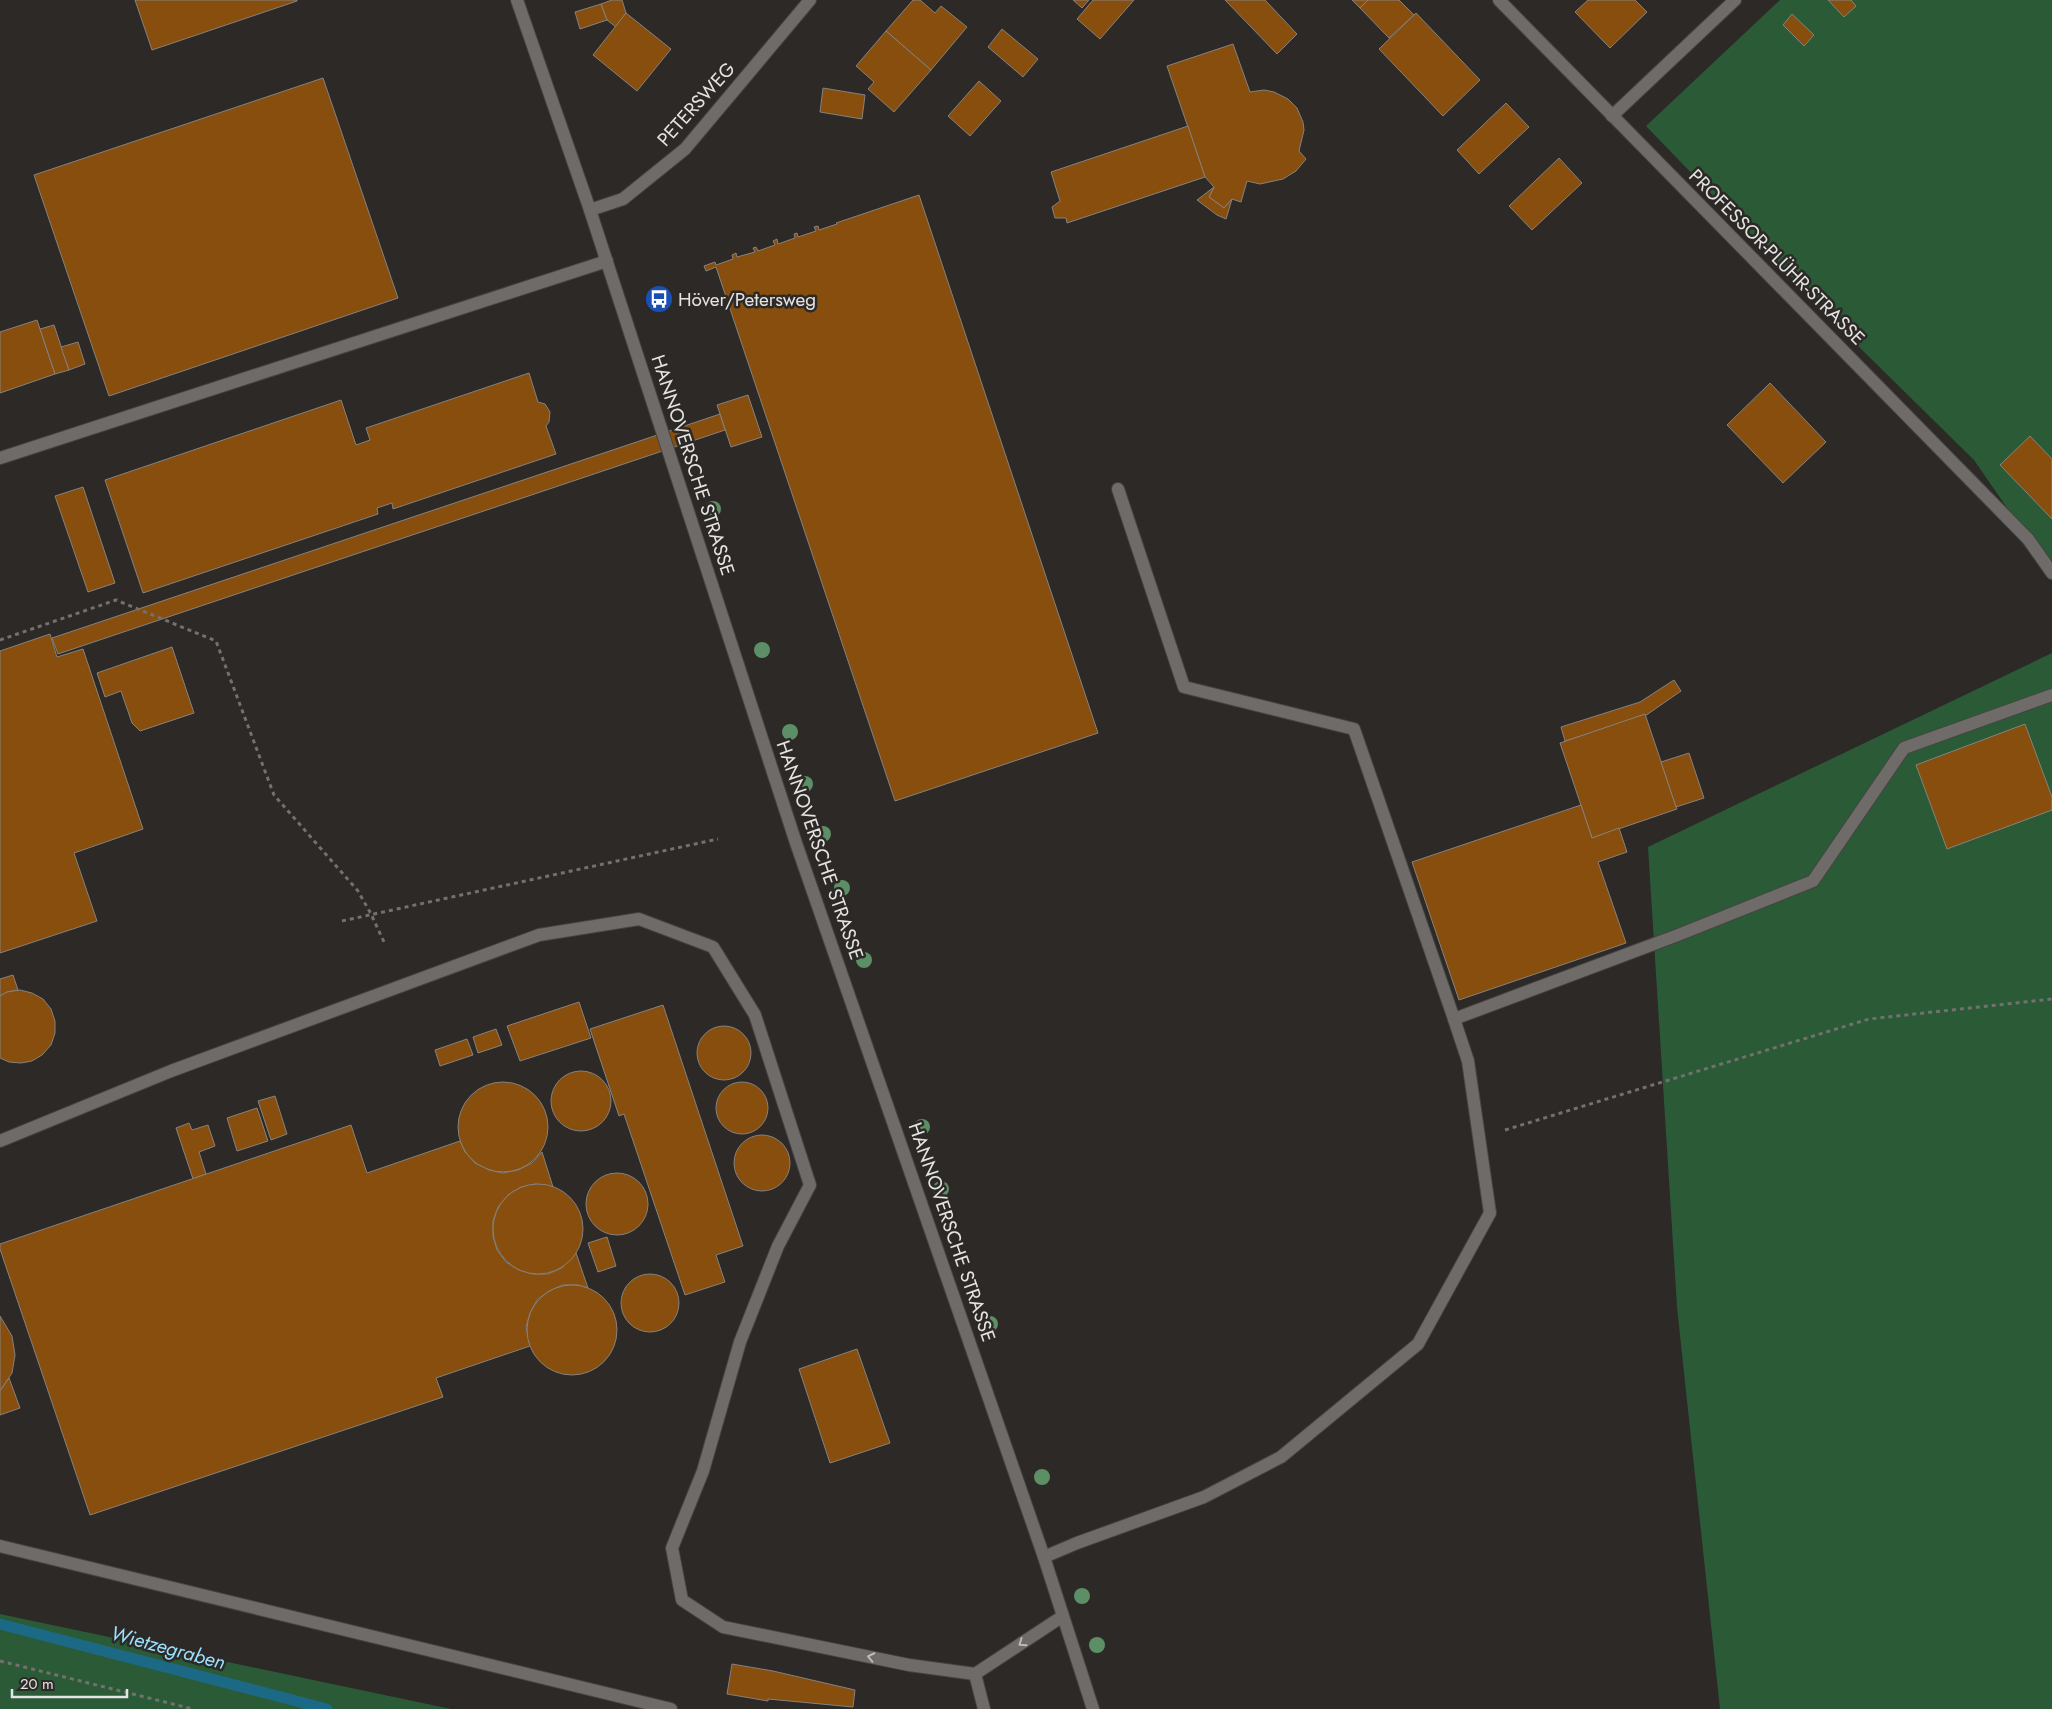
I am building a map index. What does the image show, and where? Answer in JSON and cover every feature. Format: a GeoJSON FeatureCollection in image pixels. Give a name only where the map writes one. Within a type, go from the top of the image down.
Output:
{"type":"FeatureCollection","features":[{"type":"Feature","properties":{"kind":"street","name":"HANNOVERSCHE STRASSE"},"geometry":{"type":"LineString","coordinates":[[518,0],[607,261],[793,833],[1044,1558],[1092,1709]]}},
{"type":"Feature","properties":{"kind":"street","name":"PETERSWEG"},"geometry":{"type":"LineString","coordinates":[[590,210],[622,199],[685,149],[810,0]]}},
{"type":"Feature","properties":{"kind":"street","name":"PROFESSOR-PLÜHR-STRASSE"},"geometry":{"type":"LineString","coordinates":[[1499,0],[2028,539],[2052,573]]}},
{"type":"Feature","properties":{"kind":"street"},"geometry":{"type":"LineString","coordinates":[[1612,116],[1736,0]]}},
{"type":"Feature","properties":{"kind":"street"},"geometry":{"type":"LineString","coordinates":[[0,458],[607,261]]}},
{"type":"Feature","properties":{"kind":"street"},"geometry":{"type":"LineString","coordinates":[[1044,1558],[1077,1543],[1204,1497],[1281,1457],[1418,1344],[1490,1213],[1468,1061],[1354,729],[1184,687],[1118,489]]}},
{"type":"Feature","properties":{"kind":"street"},"geometry":{"type":"LineString","coordinates":[[1454,1019],[1678,935],[1813,881],[1904,748],[2052,696]]}},
{"type":"Feature","properties":{"kind":"street"},"geometry":{"type":"LineString","coordinates":[[0,1141],[171,1071],[539,935],[639,920],[713,947],[755,1015],[810,1185],[778,1246],[740,1342],[703,1471],[672,1548],[682,1600],[724,1627],[909,1665],[975,1674],[1063,1616]]}},
{"type":"Feature","properties":{"kind":"street"},"geometry":{"type":"LineString","coordinates":[[0,1546],[671,1709]]}},
{"type":"Feature","properties":{"kind":"street"},"geometry":{"type":"LineString","coordinates":[[975,1674],[984,1709]]}},
{"type":"Feature","properties":{"kind":"path"},"geometry":{"type":"LineString","coordinates":[[0,640],[116,600],[216,641],[274,795],[358,891],[384,942]]}},
{"type":"Feature","properties":{"kind":"path"},"geometry":{"type":"LineString","coordinates":[[342,921],[718,839]]}},
{"type":"Feature","properties":{"kind":"path"},"geometry":{"type":"LineString","coordinates":[[1479,1138],[1869,1020],[2052,999]]}},
{"type":"Feature","properties":{"kind":"path"},"geometry":{"type":"LineString","coordinates":[[0,1661],[193,1709]]}},
{"type":"Feature","properties":{"kind":"green space"},"geometry":{"type":"Polygon","coordinates":[[[1780,0],[2052,0],[2052,573],[1974,460],[1856,344],[1646,126],[1780,0]]]}},
{"type":"Feature","properties":{"kind":"green space"},"geometry":{"type":"Polygon","coordinates":[[[2052,653],[2052,1709],[1720,1709],[1677,1307],[1648,847],[2052,653]]]}},
{"type":"Feature","properties":{"kind":"green space"},"geometry":{"type":"Polygon","coordinates":[[[0,1614],[451,1709],[0,1709],[0,1614]]]}},
{"type":"Feature","properties":{"kind":"building"},"geometry":{"type":"Polygon","coordinates":[[[135,0],[297,0],[297,1],[152,50],[135,0]]]}},
{"type":"Feature","properties":{"kind":"building"},"geometry":{"type":"Polygon","coordinates":[[[612,0],[622,0],[626,13],[616,27],[607,20],[601,4],[612,0]]]}},
{"type":"Feature","properties":{"kind":"building"},"geometry":{"type":"Polygon","coordinates":[[[913,0],[920,0],[935,13],[941,6],[967,27],[931,70],[886,31],[913,0]]]}},
{"type":"Feature","properties":{"kind":"building"},"geometry":{"type":"Polygon","coordinates":[[[1073,0],[1089,0],[1082,8],[1073,0]]]}},
{"type":"Feature","properties":{"kind":"building"},"geometry":{"type":"Polygon","coordinates":[[[1093,0],[1134,0],[1100,39],[1077,19],[1093,0]]]}},
{"type":"Feature","properties":{"kind":"building"},"geometry":{"type":"Polygon","coordinates":[[[1225,0],[1265,0],[1297,34],[1277,54],[1225,0]]]}},
{"type":"Feature","properties":{"kind":"building"},"geometry":{"type":"Polygon","coordinates":[[[1352,0],[1368,0],[1360,8],[1352,0]]]}},
{"type":"Feature","properties":{"kind":"building"},"geometry":{"type":"Polygon","coordinates":[[[1368,0],[1399,0],[1414,15],[1389,38],[1360,8],[1368,0]]]}},
{"type":"Feature","properties":{"kind":"building"},"geometry":{"type":"Polygon","coordinates":[[[1588,0],[1635,0],[1647,12],[1610,48],[1575,12],[1588,0]]]}},
{"type":"Feature","properties":{"kind":"building"},"geometry":{"type":"Polygon","coordinates":[[[1828,0],[1851,0],[1856,6],[1844,17],[1828,0]]]}},
{"type":"Feature","properties":{"kind":"building"},"geometry":{"type":"Polygon","coordinates":[[[601,4],[607,20],[580,29],[575,12],[601,4]]]}},
{"type":"Feature","properties":{"kind":"building"},"geometry":{"type":"Polygon","coordinates":[[[626,13],[671,49],[637,91],[593,55],[626,13]]]}},
{"type":"Feature","properties":{"kind":"building"},"geometry":{"type":"Polygon","coordinates":[[[1416,13],[1480,80],[1443,116],[1379,49],[1416,13]]]}},
{"type":"Feature","properties":{"kind":"building"},"geometry":{"type":"Polygon","coordinates":[[[1792,14],[1814,35],[1804,46],[1783,25],[1792,14]]]}},
{"type":"Feature","properties":{"kind":"building"},"geometry":{"type":"Polygon","coordinates":[[[1002,29],[1038,59],[1023,77],[988,47],[1002,29]]]}},
{"type":"Feature","properties":{"kind":"building"},"geometry":{"type":"Polygon","coordinates":[[[886,31],[931,70],[894,112],[868,89],[874,82],[856,66],[886,31]]]}},
{"type":"Feature","properties":{"kind":"building"},"geometry":{"type":"Polygon","coordinates":[[[1233,44],[1250,92],[1264,90],[1274,92],[1288,99],[1297,108],[1304,130],[1299,151],[1306,159],[1296,171],[1283,179],[1260,184],[1247,181],[1241,202],[1232,199],[1224,208],[1209,197],[1214,187],[1205,177],[1167,66],[1233,44]]]}},
{"type":"Feature","properties":{"kind":"building"},"geometry":{"type":"Polygon","coordinates":[[[323,78],[398,298],[109,396],[34,175],[323,78]]]}},
{"type":"Feature","properties":{"kind":"building"},"geometry":{"type":"Polygon","coordinates":[[[979,81],[1001,101],[970,136],[948,116],[979,81]]]}},
{"type":"Feature","properties":{"kind":"building"},"geometry":{"type":"Polygon","coordinates":[[[823,88],[865,95],[862,119],[820,112],[823,88]]]}},
{"type":"Feature","properties":{"kind":"building"},"geometry":{"type":"Polygon","coordinates":[[[1506,103],[1529,127],[1479,174],[1457,150],[1506,103]]]}},
{"type":"Feature","properties":{"kind":"building"},"geometry":{"type":"Polygon","coordinates":[[[1188,126],[1205,177],[1067,223],[1066,218],[1055,218],[1052,207],[1060,201],[1051,172],[1188,126]]]}},
{"type":"Feature","properties":{"kind":"building"},"geometry":{"type":"Polygon","coordinates":[[[1559,158],[1582,183],[1532,230],[1509,206],[1559,158]]]}},
{"type":"Feature","properties":{"kind":"building"},"geometry":{"type":"Polygon","coordinates":[[[1214,187],[1209,197],[1224,208],[1232,199],[1226,219],[1217,215],[1197,200],[1214,187]]]}},
{"type":"Feature","properties":{"kind":"building"},"geometry":{"type":"Polygon","coordinates":[[[919,195],[1098,733],[895,801],[716,267],[706,271],[704,266],[715,262],[716,265],[733,259],[732,255],[736,253],[737,257],[755,252],[753,248],[756,247],[758,251],[775,245],[773,241],[777,239],[778,244],[795,238],[794,234],[797,233],[798,237],[816,231],[814,227],[818,226],[819,230],[919,195]]]}},
{"type":"Feature","properties":{"kind":"building"},"geometry":{"type":"Polygon","coordinates":[[[37,320],[55,374],[0,393],[0,332],[37,320]]]}},
{"type":"Feature","properties":{"kind":"building"},"geometry":{"type":"Polygon","coordinates":[[[54,325],[69,370],[55,374],[40,329],[54,325]]]}},
{"type":"Feature","properties":{"kind":"building"},"geometry":{"type":"Polygon","coordinates":[[[78,342],[85,364],[69,370],[61,347],[78,342]]]}},
{"type":"Feature","properties":{"kind":"building"},"geometry":{"type":"Polygon","coordinates":[[[529,373],[538,402],[545,404],[550,412],[549,422],[546,426],[556,454],[393,509],[392,503],[377,508],[378,514],[143,593],[105,480],[341,400],[356,445],[370,440],[366,428],[529,373]]]}},
{"type":"Feature","properties":{"kind":"building"},"geometry":{"type":"Polygon","coordinates":[[[1770,383],[1826,442],[1783,483],[1727,425],[1770,383]]]}},
{"type":"Feature","properties":{"kind":"building"},"geometry":{"type":"Polygon","coordinates":[[[748,395],[762,437],[731,447],[717,405],[748,395]]]}},
{"type":"Feature","properties":{"kind":"building"},"geometry":{"type":"Polygon","coordinates":[[[720,414],[725,430],[58,654],[52,638],[720,414]]]}},
{"type":"Feature","properties":{"kind":"building"},"geometry":{"type":"Polygon","coordinates":[[[2030,436],[2052,459],[2052,519],[2000,465],[2030,436]]]}},
{"type":"Feature","properties":{"kind":"building"},"geometry":{"type":"Polygon","coordinates":[[[83,487],[115,583],[88,592],[55,496],[83,487]]]}},
{"type":"Feature","properties":{"kind":"building"},"geometry":{"type":"Polygon","coordinates":[[[50,634],[57,657],[83,649],[143,829],[74,853],[97,921],[0,953],[0,651],[50,634]]]}},
{"type":"Feature","properties":{"kind":"building"},"geometry":{"type":"Polygon","coordinates":[[[172,647],[194,713],[140,731],[132,723],[121,691],[105,697],[97,673],[172,647]]]}},
{"type":"Feature","properties":{"kind":"building"},"geometry":{"type":"Polygon","coordinates":[[[1674,680],[1681,691],[1645,716],[1565,741],[1561,727],[1640,702],[1674,680]]]}},
{"type":"Feature","properties":{"kind":"building"},"geometry":{"type":"Polygon","coordinates":[[[1645,714],[1677,809],[1592,838],[1560,743],[1645,714]]]}},
{"type":"Feature","properties":{"kind":"building"},"geometry":{"type":"Polygon","coordinates":[[[2025,724],[2052,797],[2052,810],[1947,849],[1916,765],[2025,724]]]}},
{"type":"Feature","properties":{"kind":"building"},"geometry":{"type":"Polygon","coordinates":[[[1689,753],[1704,798],[1676,807],[1661,762],[1689,753]]]}},
{"type":"Feature","properties":{"kind":"building"},"geometry":{"type":"Polygon","coordinates":[[[1581,805],[1592,838],[1619,828],[1627,852],[1598,862],[1626,943],[1459,1000],[1412,862],[1581,805]]]}},
{"type":"Feature","properties":{"kind":"building"},"geometry":{"type":"Polygon","coordinates":[[[13,975],[18,990],[7,992],[0,996],[0,979],[13,975]]]}},
{"type":"Feature","properties":{"kind":"building"},"geometry":{"type":"Polygon","coordinates":[[[20,990],[32,993],[43,999],[51,1009],[55,1021],[55,1033],[51,1045],[42,1055],[32,1061],[21,1063],[9,1062],[0,1058],[0,996],[7,992],[20,990]]]}},
{"type":"Feature","properties":{"kind":"building"},"geometry":{"type":"Polygon","coordinates":[[[579,1002],[591,1038],[520,1061],[507,1026],[579,1002]]]}},
{"type":"Feature","properties":{"kind":"building"},"geometry":{"type":"Polygon","coordinates":[[[663,1005],[743,1246],[716,1255],[725,1282],[685,1295],[624,1114],[619,1116],[590,1029],[663,1005]]]}},
{"type":"Feature","properties":{"kind":"building"},"geometry":{"type":"Polygon","coordinates":[[[724,1026],[734,1028],[743,1034],[749,1043],[751,1053],[749,1063],[743,1072],[734,1078],[724,1080],[714,1078],[705,1072],[699,1063],[697,1053],[699,1043],[705,1034],[714,1028],[724,1026]]]}},
{"type":"Feature","properties":{"kind":"building"},"geometry":{"type":"Polygon","coordinates":[[[496,1029],[502,1045],[478,1053],[473,1037],[496,1029]]]}},
{"type":"Feature","properties":{"kind":"building"},"geometry":{"type":"Polygon","coordinates":[[[467,1039],[473,1055],[440,1066],[435,1050],[467,1039]]]}},
{"type":"Feature","properties":{"kind":"building"},"geometry":{"type":"Polygon","coordinates":[[[581,1071],[597,1076],[602,1080],[606,1085],[611,1101],[606,1117],[602,1122],[597,1126],[581,1131],[565,1126],[560,1122],[556,1117],[551,1101],[556,1085],[560,1080],[565,1076],[581,1071]]]}},
{"type":"Feature","properties":{"kind":"building"},"geometry":{"type":"Polygon","coordinates":[[[503,1082],[520,1085],[535,1095],[545,1110],[548,1127],[545,1144],[535,1159],[520,1169],[503,1172],[486,1169],[471,1159],[461,1144],[458,1127],[461,1110],[471,1095],[486,1085],[503,1082]]]}},
{"type":"Feature","properties":{"kind":"building"},"geometry":{"type":"Polygon","coordinates":[[[737,1082],[747,1082],[761,1089],[768,1103],[768,1113],[761,1127],[747,1134],[737,1134],[727,1130],[720,1123],[716,1113],[716,1103],[720,1093],[727,1086],[737,1082]]]}},
{"type":"Feature","properties":{"kind":"building"},"geometry":{"type":"Polygon","coordinates":[[[275,1096],[287,1134],[271,1140],[258,1101],[275,1096]]]}},
{"type":"Feature","properties":{"kind":"building"},"geometry":{"type":"Polygon","coordinates":[[[257,1108],[268,1141],[237,1151],[227,1118],[257,1108]]]}},
{"type":"Feature","properties":{"kind":"building"},"geometry":{"type":"Polygon","coordinates":[[[189,1123],[192,1130],[208,1125],[215,1146],[199,1152],[206,1174],[193,1179],[176,1128],[189,1123]]]}},
{"type":"Feature","properties":{"kind":"building"},"geometry":{"type":"Polygon","coordinates":[[[351,1125],[367,1173],[460,1141],[465,1152],[475,1163],[489,1170],[503,1173],[518,1170],[532,1163],[542,1152],[553,1187],[535,1184],[521,1187],[508,1195],[498,1207],[493,1221],[493,1236],[497,1250],[506,1262],[519,1270],[533,1274],[548,1274],[562,1268],[576,1253],[588,1288],[578,1285],[563,1285],[549,1291],[537,1300],[530,1313],[526,1327],[530,1346],[436,1378],[443,1397],[90,1515],[0,1249],[0,1244],[351,1125]]]}},
{"type":"Feature","properties":{"kind":"building"},"geometry":{"type":"Polygon","coordinates":[[[756,1135],[768,1135],[778,1139],[786,1147],[790,1163],[786,1179],[778,1187],[768,1191],[756,1191],[746,1187],[738,1179],[734,1169],[734,1157],[738,1147],[746,1139],[756,1135]]]}},
{"type":"Feature","properties":{"kind":"building"},"geometry":{"type":"Polygon","coordinates":[[[611,1173],[623,1173],[639,1182],[646,1192],[648,1204],[646,1216],[639,1226],[623,1235],[611,1235],[600,1230],[591,1221],[586,1210],[586,1198],[591,1187],[600,1178],[611,1173]]]}},
{"type":"Feature","properties":{"kind":"building"},"geometry":{"type":"Polygon","coordinates":[[[538,1184],[555,1187],[570,1197],[580,1212],[583,1229],[580,1246],[570,1261],[555,1271],[538,1274],[521,1271],[506,1261],[496,1246],[493,1229],[496,1212],[506,1197],[521,1187],[538,1184]]]}},
{"type":"Feature","properties":{"kind":"building"},"geometry":{"type":"Polygon","coordinates":[[[607,1237],[616,1266],[598,1272],[588,1243],[607,1237]]]}},
{"type":"Feature","properties":{"kind":"building"},"geometry":{"type":"Polygon","coordinates":[[[644,1274],[656,1274],[671,1282],[679,1297],[679,1309],[671,1324],[656,1332],[644,1332],[629,1324],[621,1309],[621,1297],[629,1282],[644,1274]]]}},
{"type":"Feature","properties":{"kind":"building"},"geometry":{"type":"Polygon","coordinates":[[[572,1285],[589,1289],[604,1298],[613,1313],[617,1330],[613,1347],[604,1362],[589,1371],[572,1375],[555,1371],[540,1362],[531,1347],[527,1330],[531,1313],[540,1298],[555,1289],[572,1285]]]}},
{"type":"Feature","properties":{"kind":"building"},"geometry":{"type":"Polygon","coordinates":[[[0,1316],[12,1336],[15,1355],[12,1373],[0,1391],[0,1316]]]}},
{"type":"Feature","properties":{"kind":"building"},"geometry":{"type":"Polygon","coordinates":[[[857,1349],[890,1443],[830,1463],[799,1369],[857,1349]]]}},
{"type":"Feature","properties":{"kind":"building"},"geometry":{"type":"Polygon","coordinates":[[[9,1378],[20,1408],[0,1415],[0,1391],[9,1378]]]}},
{"type":"Feature","properties":{"kind":"building"},"geometry":{"type":"Polygon","coordinates":[[[732,1664],[773,1671],[855,1690],[853,1707],[768,1699],[768,1701],[727,1694],[732,1664]]]}},
{"type":"Feature","properties":{"kind":"waterway","name":"Wietzegraben"},"geometry":{"type":"LineString","coordinates":[[0,1624],[327,1709]]}},
{"type":"Feature","properties":{"kind":"place","name":"Höver/Petersweg"},"geometry":{"type":"Point","coordinates":[659,299]}}]}
